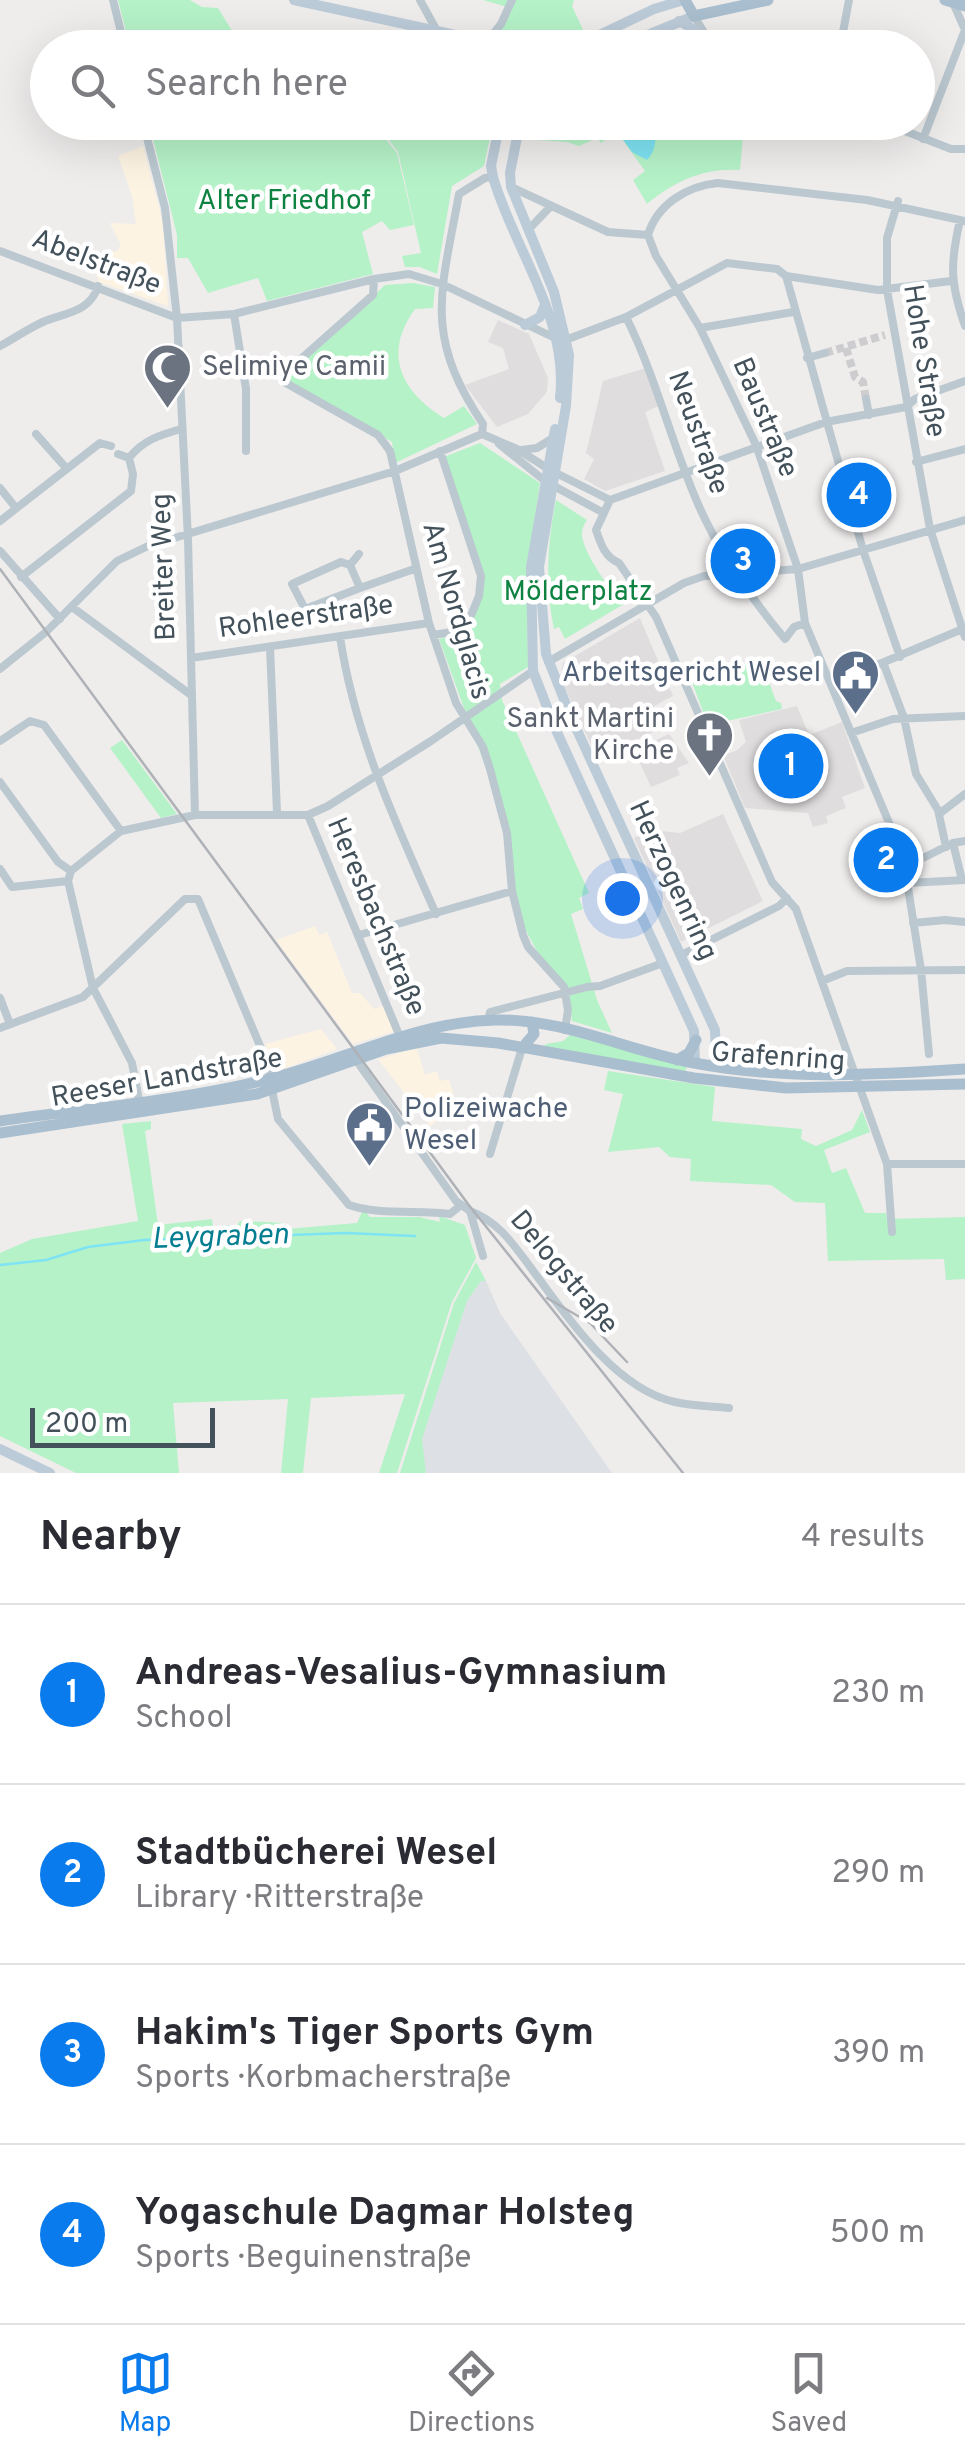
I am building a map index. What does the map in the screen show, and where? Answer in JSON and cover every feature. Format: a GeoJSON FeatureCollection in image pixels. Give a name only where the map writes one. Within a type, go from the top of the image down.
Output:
{"type":"FeatureCollection","features":[{"type":"Feature","properties":{"kind":"main road"},"geometry":{"type":"LineString","coordinates":[[294,0],[428,30]]}},
{"type":"Feature","properties":{"kind":"main road"},"geometry":{"type":"LineString","coordinates":[[654,10],[664,0]]}},
{"type":"Feature","properties":{"kind":"main road"},"geometry":{"type":"LineString","coordinates":[[611,30],[685,0],[694,16]]}},
{"type":"Feature","properties":{"kind":"main road"},"geometry":{"type":"LineString","coordinates":[[658,30],[694,16],[768,0]]}},
{"type":"Feature","properties":{"kind":"main road"},"geometry":{"type":"LineString","coordinates":[[948,1],[965,6]]}},
{"type":"Feature","properties":{"kind":"main road"},"geometry":{"type":"LineString","coordinates":[[679,21],[695,30]]}},
{"type":"Feature","properties":{"kind":"main road"},"geometry":{"type":"LineString","coordinates":[[496,140],[493,177],[544,300],[562,380],[550,470]]}},
{"type":"Feature","properties":{"kind":"main road"},"geometry":{"type":"LineString","coordinates":[[516,140],[511,187],[554,292],[568,339],[569,380],[548,483]]}},
{"type":"Feature","properties":{"kind":"main road"},"geometry":{"type":"LineString","coordinates":[[493,177],[511,187]]}},
{"type":"Feature","properties":{"kind":"main road"},"geometry":{"type":"LineString","coordinates":[[525,325],[540,317],[544,300]]}},
{"type":"Feature","properties":{"kind":"main road"},"geometry":{"type":"LineString","coordinates":[[555,338],[568,339]]}},
{"type":"Feature","properties":{"kind":"main road","name":"Herzogenring"},"geometry":{"type":"LineString","coordinates":[[548,483],[539,567],[541,626],[548,662],[715,1030],[713,1066]]}},
{"type":"Feature","properties":{"kind":"main road","name":"Herzogenring"},"geometry":{"type":"LineString","coordinates":[[548,483],[531,566],[533,670],[556,730],[696,1040],[694,1063]]}},
{"type":"Feature","properties":{"kind":"main road"},"geometry":{"type":"LineString","coordinates":[[533,670],[548,662]]}},
{"type":"Feature","properties":{"kind":"main road"},"geometry":{"type":"LineString","coordinates":[[663,963],[681,955]]}},
{"type":"Feature","properties":{"kind":"main road","name":"Reeser Landstraße"},"geometry":{"type":"LineString","coordinates":[[0,1133],[271,1085],[400,1037],[488,1020],[532,1022],[694,1063]]}},
{"type":"Feature","properties":{"kind":"main road"},"geometry":{"type":"LineString","coordinates":[[522,1048],[518,1041],[520,1032],[532,1022]]}},
{"type":"Feature","properties":{"kind":"main road","name":"Reeser Landstraße"},"geometry":{"type":"LineString","coordinates":[[353,1056],[408,1043],[466,1038],[699,1078]]}},
{"type":"Feature","properties":{"kind":"main road"},"geometry":{"type":"LineString","coordinates":[[676,1060],[689,1053],[696,1040]]}},
{"type":"Feature","properties":{"kind":"main road"},"geometry":{"type":"LineString","coordinates":[[694,1063],[699,1078],[713,1066]]}},
{"type":"Feature","properties":{"kind":"main road","name":"Grafenring"},"geometry":{"type":"LineString","coordinates":[[694,1063],[786,1076],[965,1069]]}},
{"type":"Feature","properties":{"kind":"main road","name":"Grafenring"},"geometry":{"type":"LineString","coordinates":[[699,1078],[786,1088],[965,1084]]}},
{"type":"Feature","properties":{"kind":"main road","name":"Reeser Landstraße"},"geometry":{"type":"LineString","coordinates":[[0,1121],[271,1085]]}},
{"type":"Feature","properties":{"kind":"main road"},"geometry":{"type":"LineString","coordinates":[[0,1449],[50,1473]]}},
{"type":"Feature","properties":{"kind":"street"},"geometry":{"type":"LineString","coordinates":[[114,0],[121,30]]}},
{"type":"Feature","properties":{"kind":"street"},"geometry":{"type":"LineString","coordinates":[[420,0],[436,30]]}},
{"type":"Feature","properties":{"kind":"street"},"geometry":{"type":"LineString","coordinates":[[497,30],[512,0]]}},
{"type":"Feature","properties":{"kind":"street"},"geometry":{"type":"LineString","coordinates":[[843,30],[849,0]]}},
{"type":"Feature","properties":{"kind":"street"},"geometry":{"type":"LineString","coordinates":[[935,105],[965,30],[959,10],[948,1]]}},
{"type":"Feature","properties":{"kind":"street"},"geometry":{"type":"LineString","coordinates":[[694,16],[703,30]]}},
{"type":"Feature","properties":{"kind":"street","name":"Breiter Weg"},"geometry":{"type":"LineString","coordinates":[[148,140],[166,208],[177,318],[195,815]]}},
{"type":"Feature","properties":{"kind":"street"},"geometry":{"type":"LineString","coordinates":[[927,140],[950,149],[965,148]]}},
{"type":"Feature","properties":{"kind":"street"},"geometry":{"type":"LineString","coordinates":[[482,434],[483,424],[460,389],[446,350],[440,306],[459,194],[493,177]]}},
{"type":"Feature","properties":{"kind":"street"},"geometry":{"type":"LineString","coordinates":[[511,187],[608,232],[648,236],[660,210],[699,187],[718,183],[897,203],[962,220],[951,258],[951,281],[965,326]]}},
{"type":"Feature","properties":{"kind":"street","name":"Hohe Straße"},"geometry":{"type":"LineString","coordinates":[[897,203],[886,238],[890,334],[930,529],[964,631]]}},
{"type":"Feature","properties":{"kind":"street"},"geometry":{"type":"LineString","coordinates":[[528,230],[551,206]]}},
{"type":"Feature","properties":{"kind":"street","name":"Baustraße"},"geometry":{"type":"LineString","coordinates":[[648,236],[700,328],[756,445],[798,569],[805,622],[905,867],[929,1054]]}},
{"type":"Feature","properties":{"kind":"street","name":"Abelstraße"},"geometry":{"type":"LineString","coordinates":[[0,251],[177,318]]}},
{"type":"Feature","properties":{"kind":"street"},"geometry":{"type":"LineString","coordinates":[[568,339],[626,317],[727,264],[777,269],[786,276],[887,290],[951,281]]}},
{"type":"Feature","properties":{"kind":"street"},"geometry":{"type":"LineString","coordinates":[[177,318],[234,314],[374,278],[409,274],[442,284],[555,338]]}},
{"type":"Feature","properties":{"kind":"street"},"geometry":{"type":"LineString","coordinates":[[786,276],[793,312],[863,550],[900,657]]}},
{"type":"Feature","properties":{"kind":"street","name":"Am Nordglacis"},"geometry":{"type":"LineString","coordinates":[[374,278],[373,295],[284,374],[284,382],[378,435],[390,452],[432,635],[463,719],[482,747],[490,768],[506,832],[512,890],[528,947],[566,993]]}},
{"type":"Feature","properties":{"kind":"street"},"geometry":{"type":"LineString","coordinates":[[0,346],[46,321],[85,306],[95,298],[98,286]]}},
{"type":"Feature","properties":{"kind":"street"},"geometry":{"type":"LineString","coordinates":[[700,328],[793,312]]}},
{"type":"Feature","properties":{"kind":"street"},"geometry":{"type":"LineString","coordinates":[[234,314],[246,389],[246,451]]}},
{"type":"Feature","properties":{"kind":"street","name":"Neustraße"},"geometry":{"type":"LineString","coordinates":[[626,317],[646,358],[697,503],[734,572],[785,639],[794,627],[805,622]]}},
{"type":"Feature","properties":{"kind":"street"},"geometry":{"type":"LineString","coordinates":[[807,358],[825,353]]}},
{"type":"Feature","properties":{"kind":"street"},"geometry":{"type":"LineString","coordinates":[[892,1232],[888,1164],[796,910],[772,882],[648,604],[619,563],[610,559],[596,530],[610,500],[826,422],[906,407],[965,381]]}},
{"type":"Feature","properties":{"kind":"street"},"geometry":{"type":"LineString","coordinates":[[866,399],[869,415]]}},
{"type":"Feature","properties":{"kind":"street"},"geometry":{"type":"LineString","coordinates":[[20,577],[131,490],[130,458],[137,448],[155,436],[181,429]]}},
{"type":"Feature","properties":{"kind":"street"},"geometry":{"type":"LineString","coordinates":[[36,434],[67,469]]}},
{"type":"Feature","properties":{"kind":"street"},"geometry":{"type":"LineString","coordinates":[[0,669],[60,619],[117,561],[148,546],[396,474],[482,434],[610,500]]}},
{"type":"Feature","properties":{"kind":"street"},"geometry":{"type":"LineString","coordinates":[[492,438],[548,483],[602,512]]}},
{"type":"Feature","properties":{"kind":"street"},"geometry":{"type":"LineString","coordinates":[[516,449],[532,449],[553,438]]}},
{"type":"Feature","properties":{"kind":"street"},"geometry":{"type":"LineString","coordinates":[[0,521],[100,443],[110,446]]}},
{"type":"Feature","properties":{"kind":"street"},"geometry":{"type":"LineString","coordinates":[[916,462],[962,450]]}},
{"type":"Feature","properties":{"kind":"street"},"geometry":{"type":"LineString","coordinates":[[432,635],[465,630],[482,585],[440,451]]}},
{"type":"Feature","properties":{"kind":"street"},"geometry":{"type":"LineString","coordinates":[[118,454],[130,458]]}},
{"type":"Feature","properties":{"kind":"street"},"geometry":{"type":"LineString","coordinates":[[0,488],[16,508]]}},
{"type":"Feature","properties":{"kind":"street"},"geometry":{"type":"LineString","coordinates":[[548,662],[694,580],[734,572],[798,569],[965,520]]}},
{"type":"Feature","properties":{"kind":"street"},"geometry":{"type":"LineString","coordinates":[[0,551],[60,619]]}},
{"type":"Feature","properties":{"kind":"street"},"geometry":{"type":"LineString","coordinates":[[350,565],[359,554]]}},
{"type":"Feature","properties":{"kind":"street"},"geometry":{"type":"LineString","coordinates":[[360,588],[350,565],[341,562],[292,584],[305,609],[414,569]]}},
{"type":"Feature","properties":{"kind":"street"},"geometry":{"type":"LineString","coordinates":[[72,607],[191,695]]}},
{"type":"Feature","properties":{"kind":"street","name":"Rohleerstraße"},"geometry":{"type":"LineString","coordinates":[[190,658],[428,622]]}},
{"type":"Feature","properties":{"kind":"street"},"geometry":{"type":"LineString","coordinates":[[832,684],[964,631]]}},
{"type":"Feature","properties":{"kind":"street"},"geometry":{"type":"LineString","coordinates":[[340,638],[345,672],[376,775],[436,914]]}},
{"type":"Feature","properties":{"kind":"street"},"geometry":{"type":"LineString","coordinates":[[270,647],[276,812]]}},
{"type":"Feature","properties":{"kind":"street"},"geometry":{"type":"LineString","coordinates":[[884,665],[904,718],[916,774],[939,814],[963,880],[907,883]]}},
{"type":"Feature","properties":{"kind":"street"},"geometry":{"type":"LineString","coordinates":[[139,1100],[132,1063],[93,988],[68,881],[71,871],[121,831],[195,815],[308,815],[463,719],[533,670]]}},
{"type":"Feature","properties":{"kind":"street"},"geometry":{"type":"LineString","coordinates":[[851,733],[904,718],[965,716]]}},
{"type":"Feature","properties":{"kind":"street"},"geometry":{"type":"LineString","coordinates":[[0,741],[30,720],[44,725],[121,831]]}},
{"type":"Feature","properties":{"kind":"street"},"geometry":{"type":"LineString","coordinates":[[0,782],[58,862],[71,871]]}},
{"type":"Feature","properties":{"kind":"street"},"geometry":{"type":"LineString","coordinates":[[939,814],[965,794]]}},
{"type":"Feature","properties":{"kind":"street","name":"Heresbachstraße"},"geometry":{"type":"LineString","coordinates":[[308,815],[400,1037]]}},
{"type":"Feature","properties":{"kind":"street"},"geometry":{"type":"LineString","coordinates":[[905,867],[965,841]]}},
{"type":"Feature","properties":{"kind":"street"},"geometry":{"type":"LineString","coordinates":[[0,869],[12,887],[68,881]]}},
{"type":"Feature","properties":{"kind":"street"},"geometry":{"type":"LineString","coordinates":[[359,935],[512,890]]}},
{"type":"Feature","properties":{"kind":"street"},"geometry":{"type":"LineString","coordinates":[[0,998],[5,1026],[83,998],[185,899],[194,897],[266,1060],[278,1119],[349,1205],[450,1214],[460,1206]]}},
{"type":"Feature","properties":{"kind":"street"},"geometry":{"type":"LineString","coordinates":[[681,955],[779,906],[786,898]]}},
{"type":"Feature","properties":{"kind":"street"},"geometry":{"type":"LineString","coordinates":[[913,923],[965,922]]}},
{"type":"Feature","properties":{"kind":"street"},"geometry":{"type":"LineString","coordinates":[[488,1016],[490,1012],[600,986],[663,963]]}},
{"type":"Feature","properties":{"kind":"street"},"geometry":{"type":"LineString","coordinates":[[822,981],[847,971],[965,970]]}},
{"type":"Feature","properties":{"kind":"street"},"geometry":{"type":"LineString","coordinates":[[565,1030],[566,993]]}},
{"type":"Feature","properties":{"kind":"street"},"geometry":{"type":"LineString","coordinates":[[530,1003],[532,1022]]}},
{"type":"Feature","properties":{"kind":"street"},"geometry":{"type":"LineString","coordinates":[[490,1154],[522,1048]]}},
{"type":"Feature","properties":{"kind":"street","name":"Delogstraße"},"geometry":{"type":"LineString","coordinates":[[353,1056],[460,1206],[494,1223],[504,1233],[576,1329],[600,1354],[636,1382],[674,1402],[729,1408]]}},
{"type":"Feature","properties":{"kind":"street"},"geometry":{"type":"LineString","coordinates":[[888,1164],[965,1164]]}},
{"type":"Feature","properties":{"kind":"street","name":"Delogstraße"},"geometry":{"type":"LineString","coordinates":[[470,1212],[483,1256]]}},
{"type":"Feature","properties":{"kind":"shaded area"},"geometry":{"type":"Polygon","coordinates":[[[143,146],[163,223],[168,306],[99,282],[92,261],[121,245],[110,223],[136,224],[132,196],[118,156],[143,146]]]}},
{"type":"Feature","properties":{"kind":"shaded area"},"geometry":{"type":"Polygon","coordinates":[[[498,320],[529,334],[548,378],[547,392],[528,414],[497,427],[465,385],[509,369],[503,348],[488,342],[498,320]]]}},
{"type":"Feature","properties":{"kind":"shaded area"},"geometry":{"type":"Polygon","coordinates":[[[646,368],[659,406],[645,412],[665,471],[605,491],[584,479],[594,459],[586,453],[603,381],[646,368]]]}},
{"type":"Feature","properties":{"kind":"shaded area"},"geometry":{"type":"Polygon","coordinates":[[[640,618],[673,696],[654,706],[664,727],[597,758],[560,677],[563,663],[640,618]]]}},
{"type":"Feature","properties":{"kind":"shaded area"},"geometry":{"type":"Polygon","coordinates":[[[797,706],[809,735],[842,722],[865,788],[842,797],[846,808],[826,816],[828,823],[813,827],[808,813],[745,808],[723,755],[746,742],[739,720],[797,706]]]}},
{"type":"Feature","properties":{"kind":"shaded area"},"geometry":{"type":"Polygon","coordinates":[[[669,734],[689,763],[677,768],[680,775],[651,787],[634,750],[669,734]]]}},
{"type":"Feature","properties":{"kind":"shaded area"},"geometry":{"type":"Polygon","coordinates":[[[723,814],[763,901],[681,942],[634,838],[652,830],[680,833],[723,814]]]}},
{"type":"Feature","properties":{"kind":"shaded area"},"geometry":{"type":"Polygon","coordinates":[[[315,926],[319,935],[327,932],[352,993],[360,993],[374,1009],[385,1005],[396,1031],[353,1044],[276,940],[315,926]]]}},
{"type":"Feature","properties":{"kind":"shaded area"},"geometry":{"type":"Polygon","coordinates":[[[321,1029],[337,1049],[283,1069],[276,1068],[265,1044],[321,1029]]]}},
{"type":"Feature","properties":{"kind":"shaded area"},"geometry":{"type":"Polygon","coordinates":[[[417,1048],[425,1075],[437,1071],[440,1081],[449,1079],[457,1107],[430,1126],[378,1059],[417,1048]]]}},
{"type":"Feature","properties":{"kind":"shaded area"},"geometry":{"type":"Polygon","coordinates":[[[481,1281],[486,1281],[500,1313],[612,1473],[426,1473],[421,1439],[467,1301],[481,1281]]]}},
{"type":"Feature","properties":{"kind":"green space"},"geometry":{"type":"Polygon","coordinates":[[[118,0],[190,0],[202,7],[218,8],[232,30],[126,30],[118,0]]]}},
{"type":"Feature","properties":{"kind":"green space"},"geometry":{"type":"Polygon","coordinates":[[[483,0],[574,0],[572,6],[583,30],[496,30],[511,8],[483,0]]]}},
{"type":"Feature","properties":{"kind":"green space","name":"Alter Friedhof"},"geometry":{"type":"Polygon","coordinates":[[[153,140],[387,140],[397,153],[414,225],[390,230],[382,221],[362,232],[373,274],[267,301],[258,278],[208,293],[188,258],[177,258],[177,235],[153,140]]]}},
{"type":"Feature","properties":{"kind":"green space"},"geometry":{"type":"Polygon","coordinates":[[[389,140],[489,140],[484,166],[452,186],[437,274],[420,267],[405,267],[402,256],[421,253],[398,152],[389,140]]]}},
{"type":"Feature","properties":{"kind":"green space"},"geometry":{"type":"Polygon","coordinates":[[[537,140],[592,140],[579,146],[537,140]]]}},
{"type":"Feature","properties":{"kind":"green space"},"geometry":{"type":"Polygon","coordinates":[[[623,140],[743,140],[740,170],[714,171],[690,178],[647,204],[633,180],[645,171],[623,140]]]}},
{"type":"Feature","properties":{"kind":"green space"},"geometry":{"type":"Polygon","coordinates":[[[413,283],[435,287],[433,308],[415,309],[405,325],[400,341],[401,370],[416,396],[444,418],[464,406],[477,424],[395,463],[392,442],[285,379],[385,285],[413,283]]]}},
{"type":"Feature","properties":{"kind":"green space"},"geometry":{"type":"Polygon","coordinates":[[[480,443],[540,483],[527,569],[528,667],[500,684],[502,700],[589,893],[579,898],[583,909],[571,914],[597,1000],[612,1033],[572,1021],[568,987],[539,955],[524,927],[514,890],[509,832],[439,639],[467,632],[483,584],[444,457],[480,443]]]}},
{"type":"Feature","properties":{"kind":"green space","name":"Mölderplatz"},"geometry":{"type":"Polygon","coordinates":[[[556,500],[587,520],[582,535],[587,551],[624,604],[565,639],[559,627],[554,629],[549,597],[549,548],[556,500]]]}},
{"type":"Feature","properties":{"kind":"green space"},"geometry":{"type":"Polygon","coordinates":[[[766,657],[768,661],[763,666],[782,709],[708,725],[692,682],[766,657]]]}},
{"type":"Feature","properties":{"kind":"green space"},"geometry":{"type":"Polygon","coordinates":[[[122,740],[177,814],[161,818],[110,748],[122,740]]]}},
{"type":"Feature","properties":{"kind":"green space"},"geometry":{"type":"Polygon","coordinates":[[[570,1035],[687,1066],[685,1072],[543,1049],[546,1044],[563,1041],[570,1035]]]}},
{"type":"Feature","properties":{"kind":"green space"},"geometry":{"type":"Polygon","coordinates":[[[608,1071],[715,1087],[712,1121],[802,1129],[801,1139],[816,1146],[852,1130],[862,1110],[870,1132],[824,1150],[832,1173],[846,1168],[865,1213],[886,1213],[887,1219],[965,1217],[965,1279],[946,1280],[944,1259],[828,1261],[825,1203],[795,1202],[771,1185],[690,1181],[691,1159],[670,1157],[659,1147],[608,1152],[623,1094],[604,1090],[608,1071]]]}},
{"type":"Feature","properties":{"kind":"green space"},"geometry":{"type":"Polygon","coordinates":[[[151,1121],[151,1129],[145,1131],[158,1225],[212,1219],[213,1227],[235,1228],[240,1221],[285,1223],[286,1229],[357,1223],[362,1212],[366,1212],[370,1217],[420,1217],[440,1222],[439,1216],[465,1225],[476,1258],[452,1302],[397,1473],[379,1473],[405,1394],[311,1398],[303,1473],[281,1473],[288,1399],[173,1403],[179,1473],[76,1473],[0,1436],[0,1253],[32,1239],[138,1221],[122,1124],[151,1121]]]}},
{"type":"Feature","properties":{"kind":"green space"},"geometry":{"type":"Polygon","coordinates":[[[476,1262],[486,1281],[481,1281],[467,1301],[422,1439],[426,1473],[400,1473],[454,1303],[476,1262]]]}},
{"type":"Feature","properties":{"kind":"water"},"geometry":{"type":"Polygon","coordinates":[[[623,140],[655,140],[647,160],[632,152],[623,140]]]}},
{"type":"Feature","properties":{"kind":"waterway","name":"Leygraben"},"geometry":{"type":"LineString","coordinates":[[0,1265],[144,1240],[346,1233],[415,1236]]}},
{"type":"Feature","properties":{"kind":"tunnel"},"geometry":{"type":"LineString","coordinates":[[825,353],[885,335]]}},
{"type":"Feature","properties":{"kind":"tunnel"},"geometry":{"type":"LineString","coordinates":[[846,348],[855,377],[863,382],[866,399]]}},
{"type":"Feature","properties":{"kind":"railway"},"geometry":{"type":"LineString","coordinates":[[0,569],[468,1204],[683,1473]]}},
{"type":"Feature","properties":{"kind":"railway"},"geometry":{"type":"LineString","coordinates":[[547,1298],[590,1323],[627,1362]]}},
{"type":"Feature","properties":{"kind":"place","name":"Selimiye Camii"},"geometry":{"type":"Point","coordinates":[167,410]}},
{"type":"Feature","properties":{"kind":"place","name":"Yogaschule Dagmar Holsteg"},"geometry":{"type":"Point","coordinates":[859,495]}},
{"type":"Feature","properties":{"kind":"place","name":"Hakim's Tiger Sports Gym"},"geometry":{"type":"Point","coordinates":[743,561]}},
{"type":"Feature","properties":{"kind":"place","name":"Arbeitsgericht Wesel"},"geometry":{"type":"Point","coordinates":[856,716]}},
{"type":"Feature","properties":{"kind":"place","name":"Andreas-Vesalius-Gymnasium"},"geometry":{"type":"Point","coordinates":[791,766]}},
{"type":"Feature","properties":{"kind":"place","name":"Sankt Martini Kirche"},"geometry":{"type":"Point","coordinates":[709,778]}},
{"type":"Feature","properties":{"kind":"place","name":"Stadtbücherei Wesel"},"geometry":{"type":"Point","coordinates":[886,860]}},
{"type":"Feature","properties":{"kind":"place","name":"Polizeiwache Wesel"},"geometry":{"type":"Point","coordinates":[369,1168]}}]}
